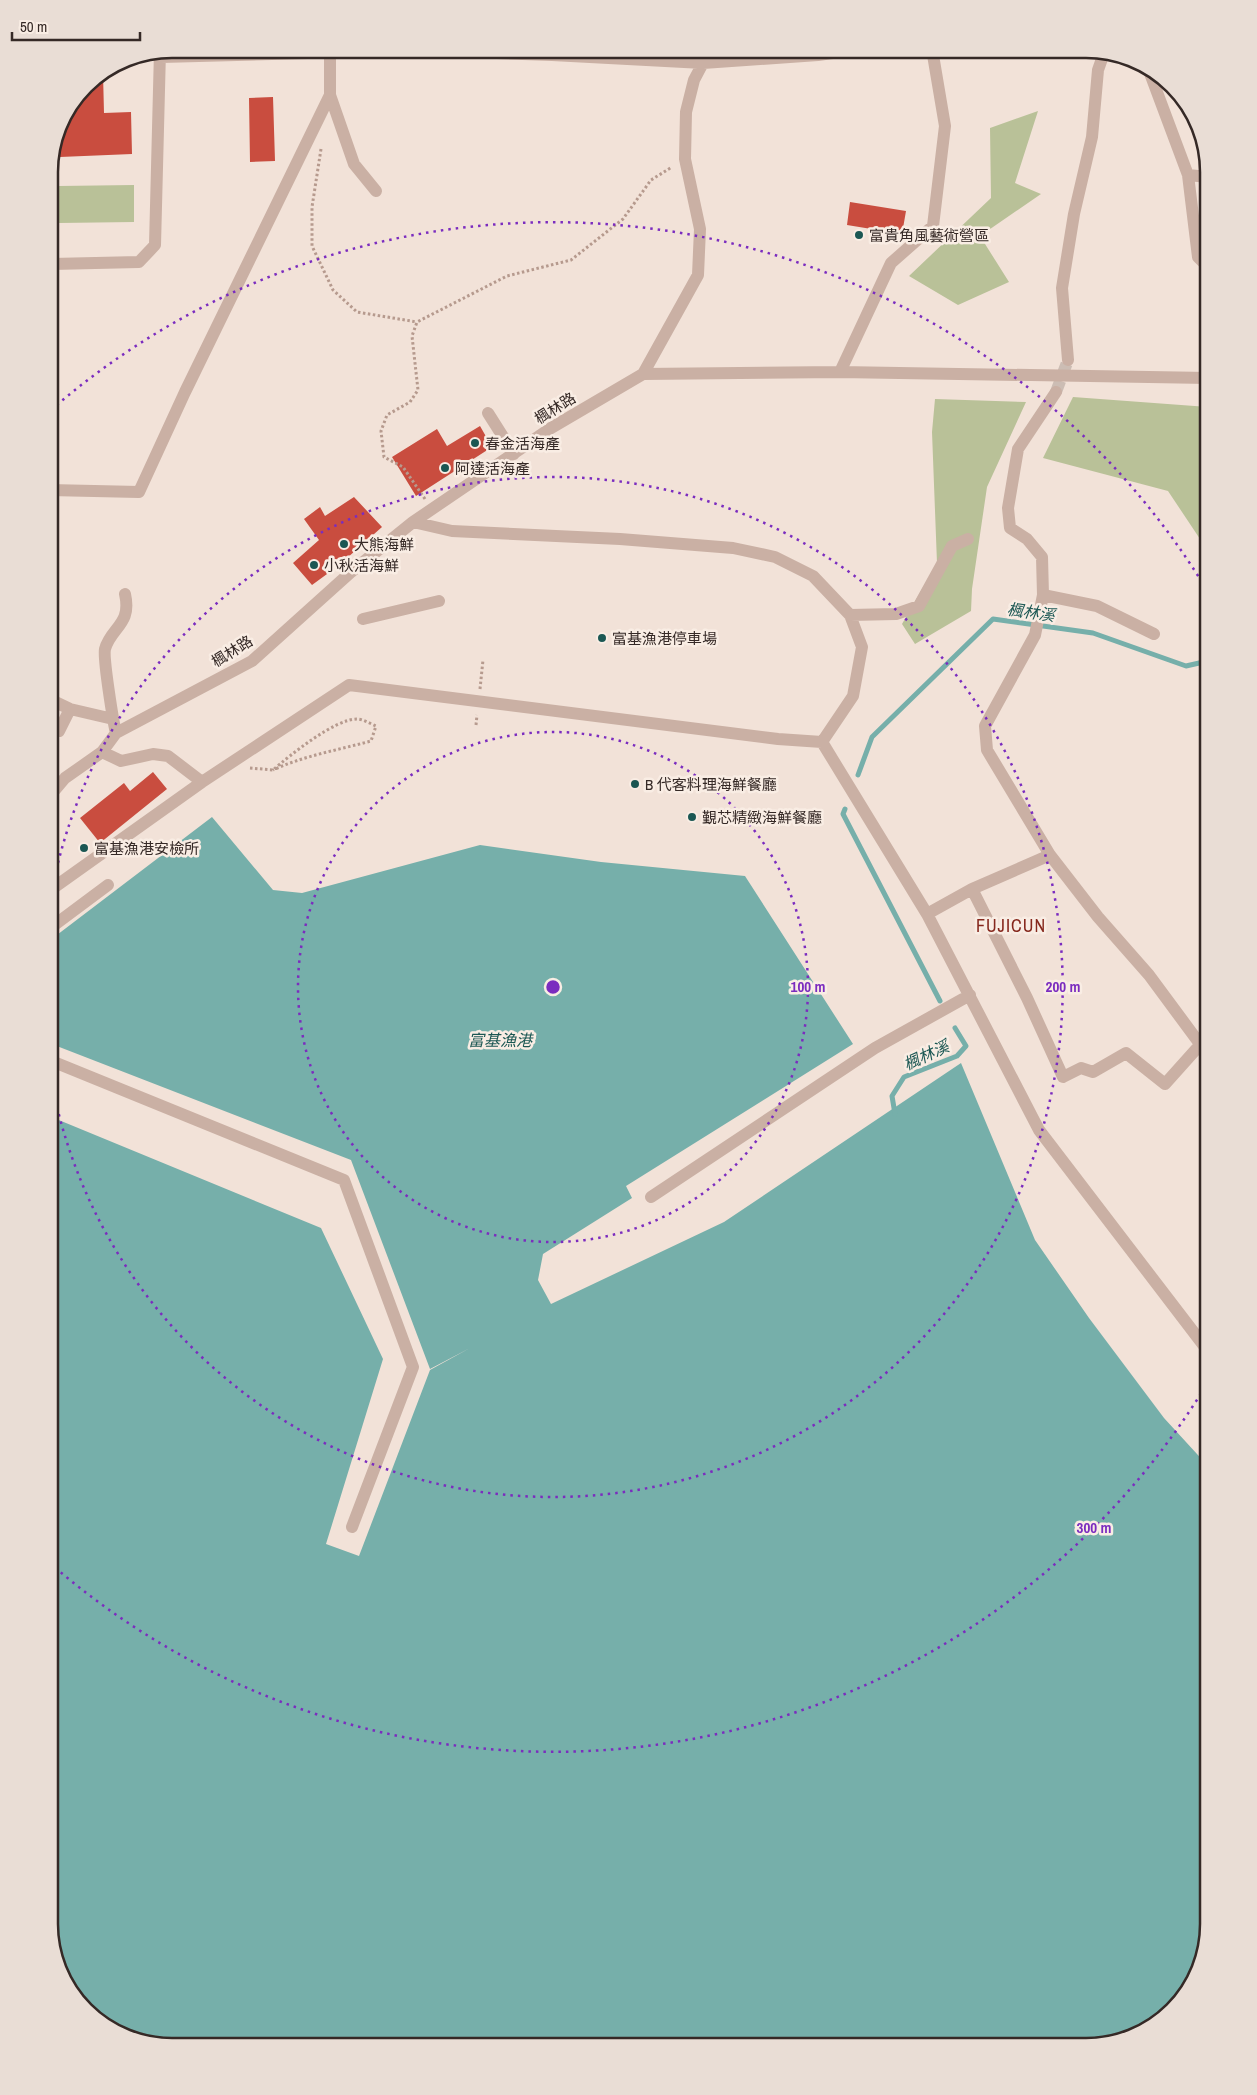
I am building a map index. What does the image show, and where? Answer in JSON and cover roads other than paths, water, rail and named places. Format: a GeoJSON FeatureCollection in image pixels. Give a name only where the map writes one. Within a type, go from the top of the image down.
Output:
{"type":"FeatureCollection","features":[{"type":"Feature","properties":{"kind":"street"},"geometry":{"type":"LineString","coordinates":[[58,265],[139,262],[155,245],[160,58]]}},
{"type":"Feature","properties":{"kind":"street"},"geometry":{"type":"LineString","coordinates":[[330,58],[330,95],[354,164],[376,191]]}},
{"type":"Feature","properties":{"kind":"street"},"geometry":{"type":"LineString","coordinates":[[591,58],[703,63],[755,58]]}},
{"type":"Feature","properties":{"kind":"street"},"geometry":{"type":"LineString","coordinates":[[840,372],[891,264],[933,226],[945,126],[934,58]]}},
{"type":"Feature","properties":{"kind":"street"},"geometry":{"type":"LineString","coordinates":[[1068,360],[1062,288],[1074,214],[1092,137],[1098,70],[1102,59]]}},
{"type":"Feature","properties":{"kind":"street"},"geometry":{"type":"LineString","coordinates":[[703,63],[694,80],[686,112],[685,159],[700,229],[698,275],[643,374],[840,372],[1200,378]]}},
{"type":"Feature","properties":{"kind":"street"},"geometry":{"type":"LineString","coordinates":[[1152,79],[1188,175],[1198,256],[1200,258]]}},
{"type":"Feature","properties":{"kind":"street"},"geometry":{"type":"LineString","coordinates":[[58,490],[139,492],[185,392],[313,134],[330,95]]}},
{"type":"Feature","properties":{"kind":"street"},"geometry":{"type":"LineString","coordinates":[[1188,175],[1200,176]]}},
{"type":"Feature","properties":{"kind":"street","name":"楓林路"},"geometry":{"type":"LineString","coordinates":[[58,786],[65,778],[102,752],[116,733],[252,661],[351,572],[432,509],[551,428],[643,374]]}},
{"type":"Feature","properties":{"kind":"street"},"geometry":{"type":"LineString","coordinates":[[1056,392],[1018,449],[1008,508],[1010,528],[1027,539],[1042,557],[1043,595],[1035,635],[984,726],[987,750],[1050,855],[1098,917],[1200,1035]]}},
{"type":"Feature","properties":{"kind":"street"},"geometry":{"type":"LineString","coordinates":[[488,413],[514,454]]}},
{"type":"Feature","properties":{"kind":"street"},"geometry":{"type":"LineString","coordinates":[[414,522],[452,531],[620,538],[733,548],[775,557],[813,576],[850,616],[862,647],[853,696],[822,742]]}},
{"type":"Feature","properties":{"kind":"street"},"geometry":{"type":"LineString","coordinates":[[850,616],[896,614],[919,606],[952,546],[968,539]]}},
{"type":"Feature","properties":{"kind":"street"},"geometry":{"type":"LineString","coordinates":[[116,733],[105,649],[124,620],[128,604],[125,594]]}},
{"type":"Feature","properties":{"kind":"street"},"geometry":{"type":"LineString","coordinates":[[1043,595],[1097,606],[1154,634]]}},
{"type":"Feature","properties":{"kind":"street"},"geometry":{"type":"LineString","coordinates":[[363,619],[439,601]]}},
{"type":"Feature","properties":{"kind":"street"},"geometry":{"type":"LineString","coordinates":[[58,885],[202,782],[349,686],[778,739],[822,742]]}},
{"type":"Feature","properties":{"kind":"street"},"geometry":{"type":"LineString","coordinates":[[58,703],[70,709],[113,719]]}},
{"type":"Feature","properties":{"kind":"street"},"geometry":{"type":"LineString","coordinates":[[58,731],[70,709]]}},
{"type":"Feature","properties":{"kind":"street"},"geometry":{"type":"LineString","coordinates":[[822,742],[927,914],[1039,1130],[1200,1340]]}},
{"type":"Feature","properties":{"kind":"street"},"geometry":{"type":"LineString","coordinates":[[102,752],[121,761],[153,754],[168,756],[202,782]]}},
{"type":"Feature","properties":{"kind":"street"},"geometry":{"type":"LineString","coordinates":[[927,914],[972,889],[1050,855]]}},
{"type":"Feature","properties":{"kind":"street"},"geometry":{"type":"LineString","coordinates":[[58,922],[108,885]]}},
{"type":"Feature","properties":{"kind":"street"},"geometry":{"type":"LineString","coordinates":[[972,889],[1027,998],[1063,1077],[1081,1068],[1093,1072],[1126,1053],[1164,1084],[1200,1044]]}},
{"type":"Feature","properties":{"kind":"street"},"geometry":{"type":"LineString","coordinates":[[652,1197],[875,1048],[970,995]]}},
{"type":"Feature","properties":{"kind":"street"},"geometry":{"type":"LineString","coordinates":[[58,1064],[344,1180],[413,1367],[352,1527]]}},
{"type":"Feature","properties":{"kind":"water","name":"富基漁港"},"geometry":{"type":"Polygon","coordinates":[[[212,817],[273,890],[302,893],[480,845],[601,862],[745,876],[853,1044],[626,1186],[632,1198],[543,1254],[538,1280],[551,1304],[724,1222],[961,1063],[1035,1240],[1089,1318],[1164,1418],[1200,1457],[1200,1923],[1196,1953],[1191,1967],[1171,1999],[1161,2009],[1136,2026],[1115,2034],[1085,2038],[164,2037],[149,2035],[121,2026],[96,2009],[86,1999],[69,1974],[60,1946],[58,1931],[58,1120],[321,1228],[383,1359],[326,1544],[359,1556],[430,1370],[470,1348],[430,1369],[351,1160],[58,1046],[58,934],[212,817]]]}},
{"type":"Feature","properties":{"kind":"waterway","name":"楓林溪"},"geometry":{"type":"LineString","coordinates":[[858,775],[872,737],[993,619],[1093,633],[1186,666],[1200,663]]}},
{"type":"Feature","properties":{"kind":"waterway","name":"楓林溪"},"geometry":{"type":"LineString","coordinates":[[845,809],[843,814],[940,1001]]}},
{"type":"Feature","properties":{"kind":"waterway","name":"楓林溪"},"geometry":{"type":"LineString","coordinates":[[895,1114],[892,1096],[904,1077],[957,1056],[966,1046],[955,1028]]}},
{"type":"Feature","properties":{"kind":"tunnel"},"geometry":{"type":"LineString","coordinates":[[1056,392],[1068,360]]}},
{"type":"Feature","properties":{"kind":"place","name":"富貴角風藝術營區"},"geometry":{"type":"Point","coordinates":[859,235]}},
{"type":"Feature","properties":{"kind":"place","name":"春金活海產"},"geometry":{"type":"Point","coordinates":[475,443]}},
{"type":"Feature","properties":{"kind":"place","name":"阿達活海產"},"geometry":{"type":"Point","coordinates":[445,468]}},
{"type":"Feature","properties":{"kind":"place","name":"大熊海鮮"},"geometry":{"type":"Point","coordinates":[344,544]}},
{"type":"Feature","properties":{"kind":"place","name":"小秋活海鮮"},"geometry":{"type":"Point","coordinates":[314,565]}},
{"type":"Feature","properties":{"kind":"place","name":"富基漁港停車場"},"geometry":{"type":"Point","coordinates":[602,638]}},
{"type":"Feature","properties":{"kind":"place","name":"B 代客料理海鮮餐廳"},"geometry":{"type":"Point","coordinates":[635,784]}},
{"type":"Feature","properties":{"kind":"place","name":"覲芯精緻海鮮餐廳"},"geometry":{"type":"Point","coordinates":[692,817]}},
{"type":"Feature","properties":{"kind":"place","name":"富基漁港安檢所"},"geometry":{"type":"Point","coordinates":[84,848]}},
{"type":"Feature","properties":{"kind":"district","name":"FUJICUN"},"geometry":{"type":"Point","coordinates":[1011,925]}}]}
